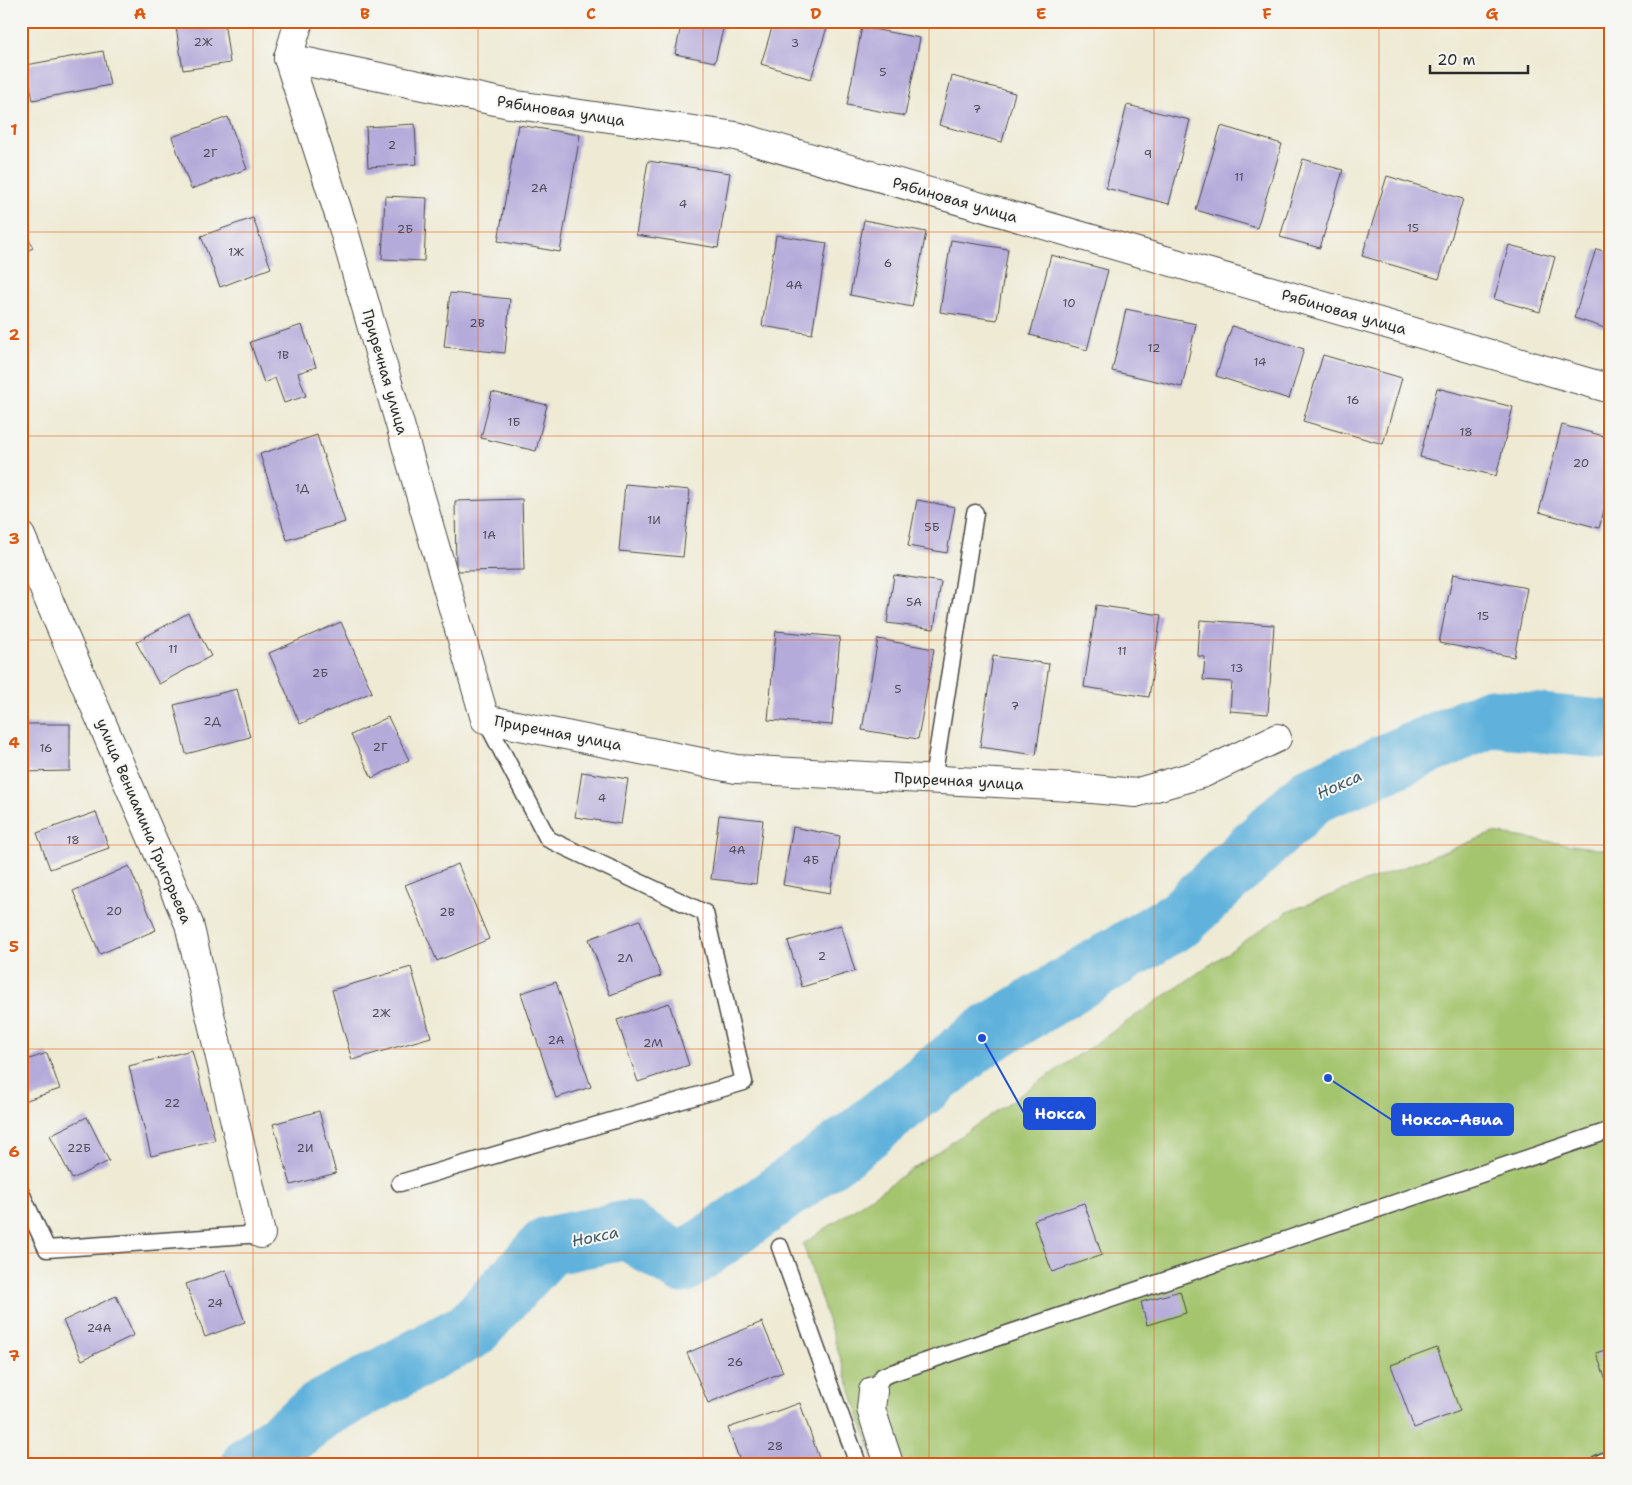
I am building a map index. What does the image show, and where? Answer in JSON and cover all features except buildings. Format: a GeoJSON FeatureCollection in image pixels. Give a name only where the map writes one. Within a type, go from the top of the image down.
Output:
{"type":"FeatureCollection","features":[{"type":"Feature","properties":{"kind":"street"},"geometry":{"type":"LineString","coordinates":[[288,58],[299,21]]}},
{"type":"Feature","properties":{"kind":"street","name":"Рябиновая улица"},"geometry":{"type":"LineString","coordinates":[[288,58],[510,104],[736,136],[1611,389]]}},
{"type":"Feature","properties":{"kind":"street","name":"Приречная улица"},"geometry":{"type":"LineString","coordinates":[[288,58],[342,224],[485,719],[736,769],[1071,787],[1135,793],[1204,773],[1277,738]]}},
{"type":"Feature","properties":{"kind":"street","name":"улица Вениамина Григорьева"},"geometry":{"type":"LineString","coordinates":[[21,536],[189,924],[261,1234]]}},
{"type":"Feature","properties":{"kind":"street"},"geometry":{"type":"LineString","coordinates":[[873,1391],[871,1409],[889,1464]]}},
{"type":"Feature","properties":{"kind":"lane"},"geometry":{"type":"LineString","coordinates":[[933,780],[975,513]]}},
{"type":"Feature","properties":{"kind":"lane"},"geometry":{"type":"LineString","coordinates":[[400,1183],[744,1082],[706,913],[548,840],[485,719]]}},
{"type":"Feature","properties":{"kind":"lane"},"geometry":{"type":"LineString","coordinates":[[873,1391],[883,1376],[1611,1130]]}},
{"type":"Feature","properties":{"kind":"lane"},"geometry":{"type":"LineString","coordinates":[[21,1192],[47,1249],[261,1234]]}},
{"type":"Feature","properties":{"kind":"lane"},"geometry":{"type":"LineString","coordinates":[[780,1247],[858,1464]]}},
{"type":"Feature","properties":{"kind":"lane"},"geometry":{"type":"LineString","coordinates":[[1598,1464],[1611,1458]]}},
{"type":"Feature","properties":{"kind":"green space"},"geometry":{"type":"Polygon","coordinates":[[[1493,833],[1611,851],[1611,1464],[875,1464],[803,1244],[1287,912],[1493,833]]]}},
{"type":"Feature","properties":{"kind":"waterway","name":"Нокса"},"geometry":{"type":"LineString","coordinates":[[251,1464],[321,1410],[471,1330],[548,1246],[627,1230],[682,1264],[852,1142],[982,1038],[1181,918],[1312,795],[1491,718],[1611,730]]}},
{"type":"Feature","properties":{"kind":"place","name":"Нокса"},"geometry":{"type":"Point","coordinates":[982,1038]}},
{"type":"Feature","properties":{"kind":"place","name":"Нокса-Авиа"},"geometry":{"type":"Point","coordinates":[1328,1078]}}]}
